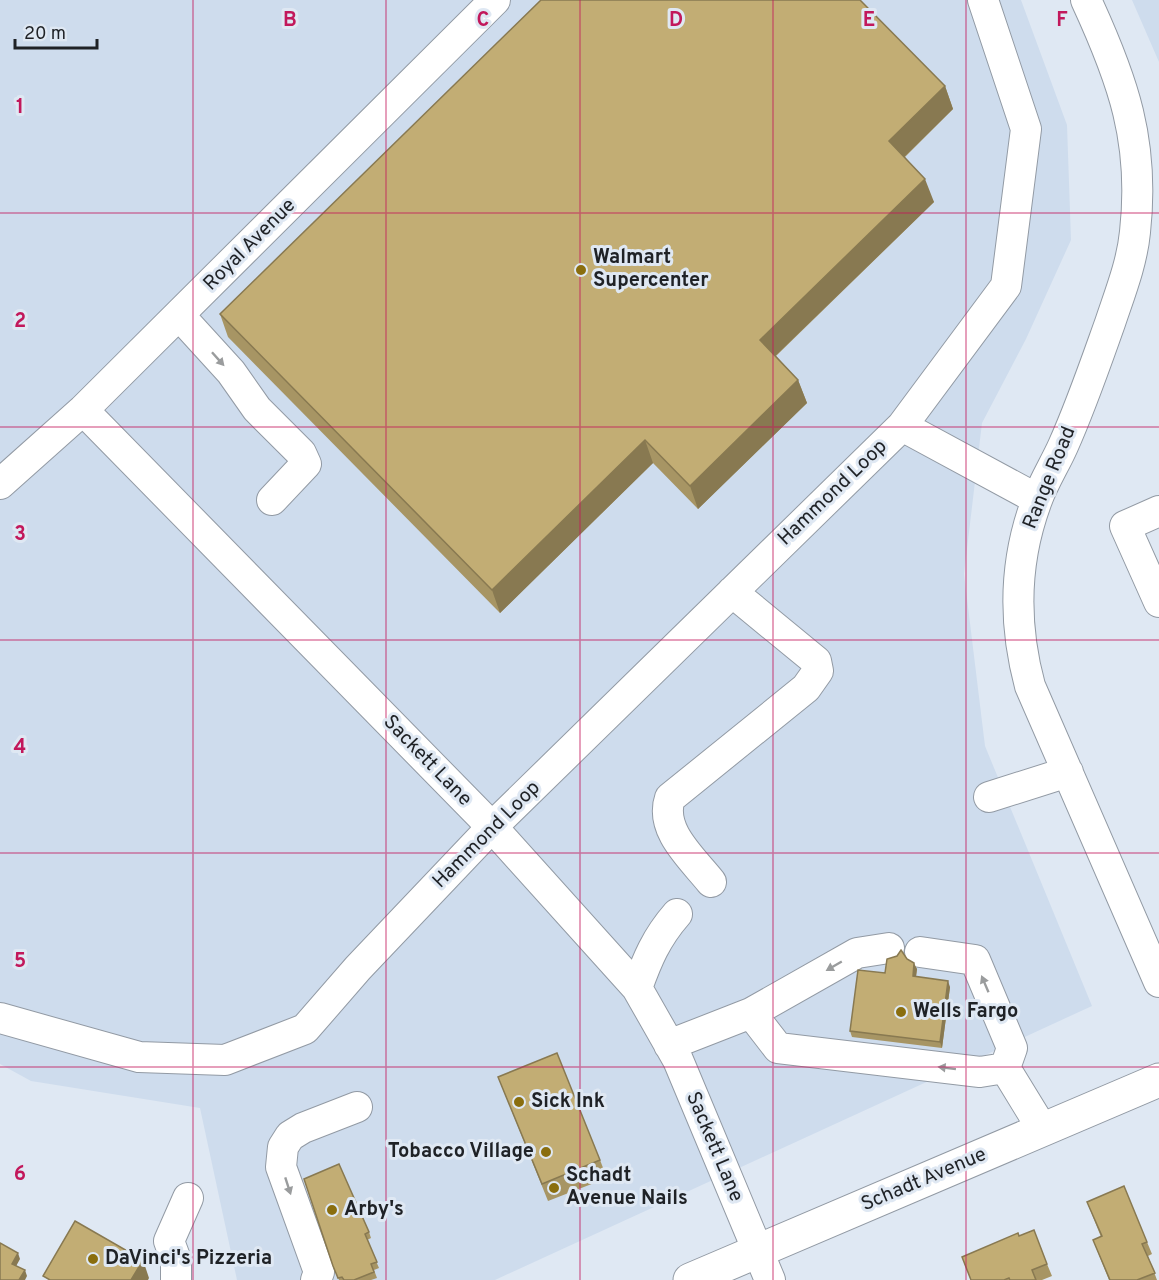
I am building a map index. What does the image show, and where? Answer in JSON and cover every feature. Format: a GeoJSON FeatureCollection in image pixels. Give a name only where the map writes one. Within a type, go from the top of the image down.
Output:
{"type":"FeatureCollection","features":[{"type":"Feature","properties":{"kind":"main road","name":"Schadt Avenue"},"geometry":{"type":"LineString","coordinates":[[690,1280],[764,1265],[1043,1130],[1159,1080]]}},
{"type":"Feature","properties":{"kind":"street","name":"Royal Avenue"},"geometry":{"type":"LineString","coordinates":[[0,484],[83,411],[495,0]]}},
{"type":"Feature","properties":{"kind":"street","name":"Hammond Loop"},"geometry":{"type":"LineString","coordinates":[[0,1018],[139,1057],[225,1060],[305,1029],[358,968],[492,827],[902,426],[1006,286],[1026,129],[982,0]]}},
{"type":"Feature","properties":{"kind":"street","name":"Range Road"},"geometry":{"type":"LineString","coordinates":[[1086,0],[1114,61],[1128,105],[1136,152],[1135,233],[1126,278],[1090,379],[1063,447],[1037,499],[1018,573],[1017,617],[1021,652],[1030,686],[1159,982]]}},
{"type":"Feature","properties":{"kind":"street"},"geometry":{"type":"LineString","coordinates":[[179,315],[231,372],[257,409],[301,453],[306,464],[272,501]]}},
{"type":"Feature","properties":{"kind":"street","name":"Sackett Lane"},"geometry":{"type":"LineString","coordinates":[[83,411],[492,827],[637,988],[669,1045],[764,1265]]}},
{"type":"Feature","properties":{"kind":"street","name":"Hammond Loop"},"geometry":{"type":"LineString","coordinates":[[902,426],[1037,499]]}},
{"type":"Feature","properties":{"kind":"street"},"geometry":{"type":"LineString","coordinates":[[1159,511],[1125,526],[1159,602]]}},
{"type":"Feature","properties":{"kind":"street"},"geometry":{"type":"LineString","coordinates":[[711,882],[671,831],[666,809],[670,798],[806,688],[818,671],[816,661],[732,592]]}},
{"type":"Feature","properties":{"kind":"street"},"geometry":{"type":"LineString","coordinates":[[989,796],[1068,772]]}},
{"type":"Feature","properties":{"kind":"street"},"geometry":{"type":"LineString","coordinates":[[637,988],[651,949],[659,935],[677,914]]}},
{"type":"Feature","properties":{"kind":"street"},"geometry":{"type":"LineString","coordinates":[[669,1045],[751,1013],[857,953],[889,948]]}},
{"type":"Feature","properties":{"kind":"street"},"geometry":{"type":"LineString","coordinates":[[920,952],[975,960],[1012,1048],[1005,1068]]}},
{"type":"Feature","properties":{"kind":"street"},"geometry":{"type":"LineString","coordinates":[[751,1013],[778,1048],[980,1072],[1005,1068]]}},
{"type":"Feature","properties":{"kind":"street"},"geometry":{"type":"LineString","coordinates":[[1005,1068],[1043,1130]]}},
{"type":"Feature","properties":{"kind":"street"},"geometry":{"type":"LineString","coordinates":[[316,1280],[319,1272],[281,1167],[284,1148],[290,1137],[303,1128],[357,1107]]}},
{"type":"Feature","properties":{"kind":"street"},"geometry":{"type":"LineString","coordinates":[[176,1280],[176,1260],[169,1241],[188,1198]]}},
{"type":"Feature","properties":{"kind":"shaded area"},"geometry":{"type":"Polygon","coordinates":[[[0,0],[1021,0],[1067,125],[1071,240],[1026,339],[982,423],[964,574],[985,746],[1092,1006],[495,1280],[237,1280],[200,1108],[31,1081],[0,1064],[0,0]]]}},
{"type":"Feature","properties":{"kind":"shaded area"},"geometry":{"type":"Polygon","coordinates":[[[1132,0],[1159,0],[1159,62],[1132,0]]]}},
{"type":"Feature","properties":{"kind":"building","name":"Walmart Supercenter"},"geometry":{"type":"Polygon","coordinates":[[[541,0],[860,0],[945,86],[889,141],[925,179],[760,340],[798,380],[690,486],[645,440],[492,590],[220,314],[541,0]]]}},
{"type":"Feature","properties":{"kind":"building","name":"Wells Fargo"},"geometry":{"type":"Polygon","coordinates":[[[901,950],[907,959],[914,963],[913,976],[948,981],[940,1042],[850,1031],[858,970],[885,973],[887,959],[897,956],[901,950]]]}},
{"type":"Feature","properties":{"kind":"building"},"geometry":{"type":"Polygon","coordinates":[[[557,1053],[600,1160],[542,1184],[498,1077],[557,1053]]]}},
{"type":"Feature","properties":{"kind":"building","name":"Arby's"},"geometry":{"type":"Polygon","coordinates":[[[339,1164],[369,1232],[365,1234],[377,1262],[371,1264],[374,1272],[354,1280],[338,1278],[304,1179],[339,1164]]]}},
{"type":"Feature","properties":{"kind":"building"},"geometry":{"type":"Polygon","coordinates":[[[1124,1186],[1147,1242],[1142,1244],[1155,1273],[1137,1280],[1110,1280],[1093,1240],[1102,1236],[1087,1202],[1124,1186]]]}},
{"type":"Feature","properties":{"kind":"building"},"geometry":{"type":"Polygon","coordinates":[[[75,1221],[143,1260],[131,1280],[50,1280],[43,1276],[75,1221]]]}},
{"type":"Feature","properties":{"kind":"building"},"geometry":{"type":"Polygon","coordinates":[[[1034,1230],[1047,1264],[1032,1270],[1036,1280],[1010,1280],[1009,1278],[971,1280],[962,1257],[1018,1233],[1019,1236],[1034,1230]]]}},
{"type":"Feature","properties":{"kind":"building"},"geometry":{"type":"Polygon","coordinates":[[[0,1243],[18,1253],[12,1264],[25,1270],[19,1280],[0,1280],[0,1243]]]}},
{"type":"Feature","properties":{"kind":"place","name":"Walmart Supercenter"},"geometry":{"type":"Point","coordinates":[581,270]}},
{"type":"Feature","properties":{"kind":"place","name":"Wells Fargo"},"geometry":{"type":"Point","coordinates":[901,1012]}},
{"type":"Feature","properties":{"kind":"place","name":"Sick Ink"},"geometry":{"type":"Point","coordinates":[519,1102]}},
{"type":"Feature","properties":{"kind":"place","name":"Tobacco Village"},"geometry":{"type":"Point","coordinates":[546,1152]}},
{"type":"Feature","properties":{"kind":"place","name":"Schadt Avenue Nails"},"geometry":{"type":"Point","coordinates":[554,1188]}},
{"type":"Feature","properties":{"kind":"place","name":"Arby's"},"geometry":{"type":"Point","coordinates":[332,1210]}},
{"type":"Feature","properties":{"kind":"place","name":"DaVinci's Pizzeria"},"geometry":{"type":"Point","coordinates":[93,1259]}}]}
